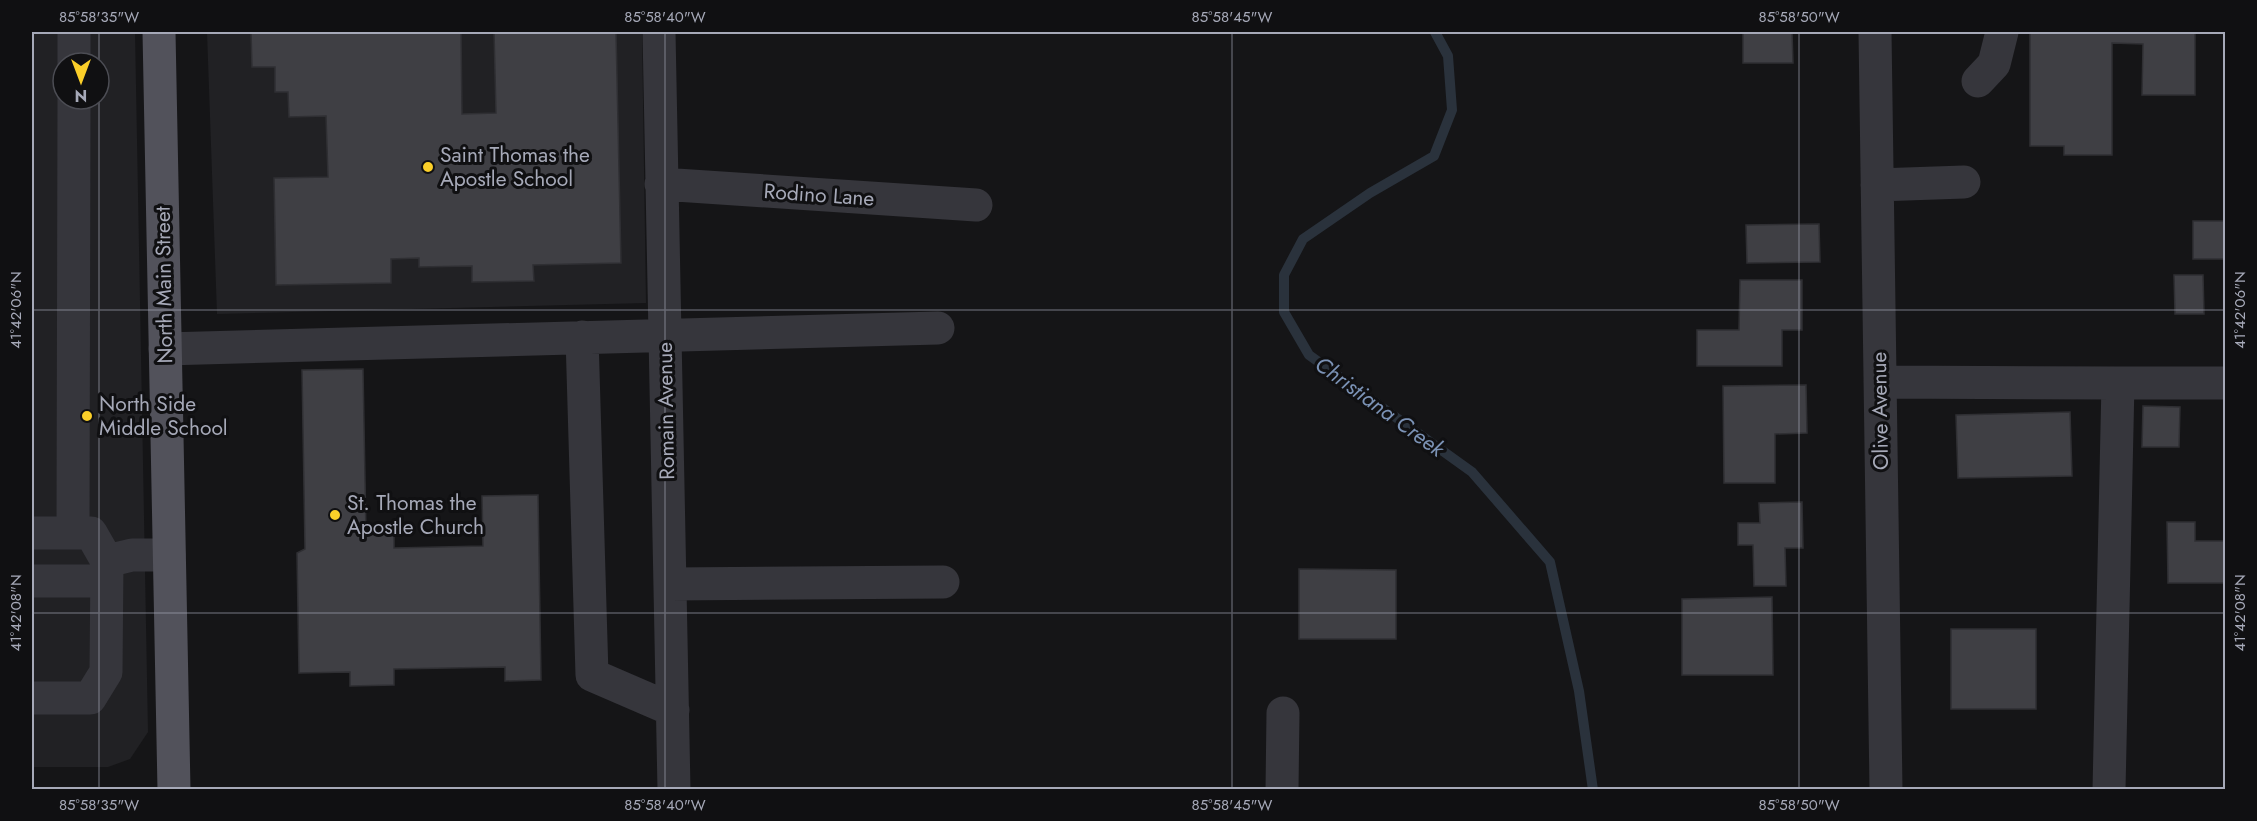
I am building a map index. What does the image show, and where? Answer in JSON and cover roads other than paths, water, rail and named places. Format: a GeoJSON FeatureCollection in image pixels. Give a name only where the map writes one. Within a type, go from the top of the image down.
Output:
{"type":"FeatureCollection","features":[{"type":"Feature","properties":{"kind":"main road","name":"North Main Street"},"geometry":{"type":"LineString","coordinates":[[159,32],[174,789]]}},
{"type":"Feature","properties":{"kind":"street"},"geometry":{"type":"LineString","coordinates":[[74,32],[74,51]]}},
{"type":"Feature","properties":{"kind":"street","name":"Romain Avenue"},"geometry":{"type":"LineString","coordinates":[[659,32],[674,789]]}},
{"type":"Feature","properties":{"kind":"street","name":"Olive Avenue"},"geometry":{"type":"LineString","coordinates":[[1875,32],[1886,789]]}},
{"type":"Feature","properties":{"kind":"street"},"geometry":{"type":"LineString","coordinates":[[1978,81],[1994,64],[2002,32]]}},
{"type":"Feature","properties":{"kind":"street"},"geometry":{"type":"LineString","coordinates":[[73,533],[74,111]]}},
{"type":"Feature","properties":{"kind":"street"},"geometry":{"type":"LineString","coordinates":[[1877,185],[1964,182]]}},
{"type":"Feature","properties":{"kind":"street","name":"Rodino Lane"},"geometry":{"type":"LineString","coordinates":[[661,184],[976,205]]}},
{"type":"Feature","properties":{"kind":"street"},"geometry":{"type":"LineString","coordinates":[[165,349],[938,328]]}},
{"type":"Feature","properties":{"kind":"street"},"geometry":{"type":"LineString","coordinates":[[582,337],[592,675],[673,710]]}},
{"type":"Feature","properties":{"kind":"street"},"geometry":{"type":"LineString","coordinates":[[1880,382],[2226,383]]}},
{"type":"Feature","properties":{"kind":"street"},"geometry":{"type":"LineString","coordinates":[[2109,789],[2118,383]]}},
{"type":"Feature","properties":{"kind":"street"},"geometry":{"type":"LineString","coordinates":[[32,533],[91,533],[106,571],[106,672],[90,698],[32,698]]}},
{"type":"Feature","properties":{"kind":"street"},"geometry":{"type":"LineString","coordinates":[[32,581],[106,571],[132,555],[169,555]]}},
{"type":"Feature","properties":{"kind":"street"},"geometry":{"type":"LineString","coordinates":[[670,584],[943,582]]}},
{"type":"Feature","properties":{"kind":"street"},"geometry":{"type":"LineString","coordinates":[[1282,789],[1283,713]]}},
{"type":"Feature","properties":{"kind":"waterway","name":"Christiana Creek"},"geometry":{"type":"LineString","coordinates":[[1435,32],[1448,56],[1452,110],[1434,156],[1370,193],[1303,239],[1284,275],[1284,312],[1309,355],[1472,472],[1550,562],[1579,691],[1593,790]]}},
{"type":"Feature","properties":{"kind":"place","name":"Saint Thomas the Apostle School"},"geometry":{"type":"Point","coordinates":[428,167]}},
{"type":"Feature","properties":{"kind":"place","name":"North Side Middle School"},"geometry":{"type":"Point","coordinates":[87,416]}},
{"type":"Feature","properties":{"kind":"place","name":"St. Thomas the Apostle Church"},"geometry":{"type":"Point","coordinates":[335,515]}}]}
